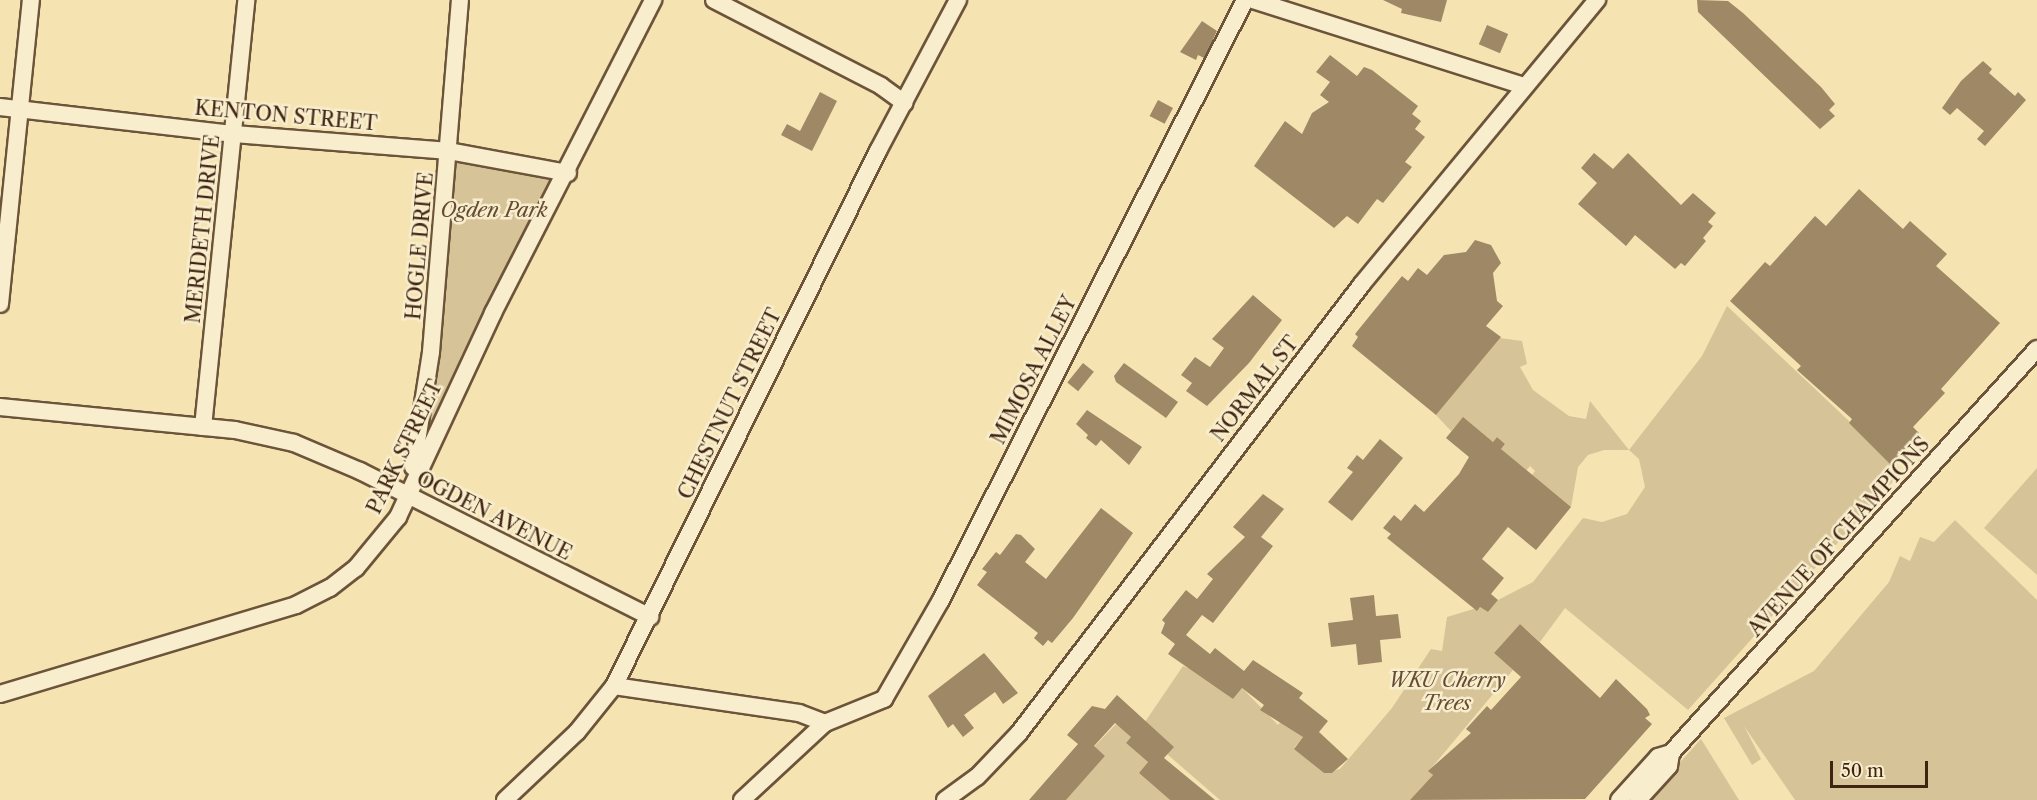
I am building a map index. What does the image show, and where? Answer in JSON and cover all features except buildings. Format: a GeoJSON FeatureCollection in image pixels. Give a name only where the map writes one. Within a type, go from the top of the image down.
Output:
{"type":"FeatureCollection","features":[{"type":"Feature","properties":{"kind":"street"},"geometry":{"type":"LineString","coordinates":[[0,304],[31,0]]}},
{"type":"Feature","properties":{"kind":"street","name":"MERIDETH DRIVE"},"geometry":{"type":"LineString","coordinates":[[203,427],[246,0]]}},
{"type":"Feature","properties":{"kind":"street","name":"HOGLE DRIVE"},"geometry":{"type":"LineString","coordinates":[[407,495],[431,352],[460,0]]}},
{"type":"Feature","properties":{"kind":"street","name":"PARK STREET"},"geometry":{"type":"LineString","coordinates":[[0,694],[296,605],[330,588],[356,568],[398,517],[545,209],[568,172],[653,0]]}},
{"type":"Feature","properties":{"kind":"street"},"geometry":{"type":"LineString","coordinates":[[714,0],[881,86],[904,103]]}},
{"type":"Feature","properties":{"kind":"street","name":"CHESTNUT STREET"},"geometry":{"type":"LineString","coordinates":[[505,800],[577,732],[614,686],[904,103],[958,0]]}},
{"type":"Feature","properties":{"kind":"street","name":"MIMOSA ALLEY"},"geometry":{"type":"LineString","coordinates":[[742,800],[825,723],[884,699],[941,600],[1245,0]]}},
{"type":"Feature","properties":{"kind":"street"},"geometry":{"type":"LineString","coordinates":[[1253,0],[1524,87]]}},
{"type":"Feature","properties":{"kind":"street","name":"NORMAL ST"},"geometry":{"type":"LineString","coordinates":[[945,800],[977,777],[1019,733],[1362,284],[1597,0]]}},
{"type":"Feature","properties":{"kind":"street","name":"KENTON STREET"},"geometry":{"type":"LineString","coordinates":[[0,106],[234,134],[449,151],[568,172]]}},
{"type":"Feature","properties":{"kind":"street","name":"AVENUE OF CHAMPIONS"},"geometry":{"type":"LineString","coordinates":[[1619,800],[1658,757],[1671,753],[2037,349]]}},
{"type":"Feature","properties":{"kind":"street","name":"OGDEN AVENUE"},"geometry":{"type":"LineString","coordinates":[[0,407],[203,427],[294,444],[407,495],[650,617]]}},
{"type":"Feature","properties":{"kind":"street"},"geometry":{"type":"LineString","coordinates":[[614,686],[799,713],[825,723]]}},
{"type":"Feature","properties":{"kind":"street","name":"AVENUE OF CHAMPIONS"},"geometry":{"type":"LineString","coordinates":[[1638,800],[1669,766],[1671,753]]}},
{"type":"Feature","properties":{"kind":"green space","name":"Ogden Park"},"geometry":{"type":"Polygon","coordinates":[[[453,159],[556,178],[425,450],[453,159]]]}},
{"type":"Feature","properties":{"kind":"green space","name":"WKU Cherry Trees"},"geometry":{"type":"Polygon","coordinates":[[[1727,306],[1902,471],[1688,710],[1565,608],[1540,642],[1520,624],[1494,653],[1513,670],[1429,771],[1433,775],[1410,800],[1220,800],[1167,754],[1145,722],[1183,666],[1203,674],[1233,699],[1242,688],[1278,725],[1282,720],[1303,737],[1294,748],[1324,773],[1340,769],[1392,708],[1431,649],[1442,651],[1447,617],[1480,607],[1488,612],[1498,600],[1533,582],[1583,518],[1602,522],[1627,514],[1645,487],[1639,459],[1629,450],[1702,356],[1727,306]]]}},
{"type":"Feature","properties":{"kind":"green space"},"geometry":{"type":"Polygon","coordinates":[[[1500,338],[1522,341],[1527,364],[1520,367],[1533,390],[1569,416],[1586,419],[1590,401],[1629,450],[1604,450],[1588,455],[1578,467],[1571,507],[1532,475],[1535,471],[1530,466],[1526,471],[1501,449],[1505,444],[1497,437],[1493,442],[1463,418],[1451,431],[1436,415],[1500,338]]]}},
{"type":"Feature","properties":{"kind":"green space"},"geometry":{"type":"Polygon","coordinates":[[[2037,468],[2037,575],[1984,528],[2037,468]]]}},
{"type":"Feature","properties":{"kind":"green space"},"geometry":{"type":"Polygon","coordinates":[[[1955,520],[2037,600],[2037,800],[1795,800],[1744,726],[1761,759],[1752,765],[1724,718],[1814,671],[1889,582],[1900,556],[1910,561],[1920,537],[1934,542],[1955,520]]]}},
{"type":"Feature","properties":{"kind":"green space"},"geometry":{"type":"Polygon","coordinates":[[[1116,724],[1133,735],[1126,743],[1148,762],[1139,773],[1170,800],[1066,800],[1105,756],[1094,747],[1116,724]]]}},
{"type":"Feature","properties":{"kind":"green space"},"geometry":{"type":"Polygon","coordinates":[[[1701,739],[1739,800],[1646,800],[1701,739]]]}}]}
